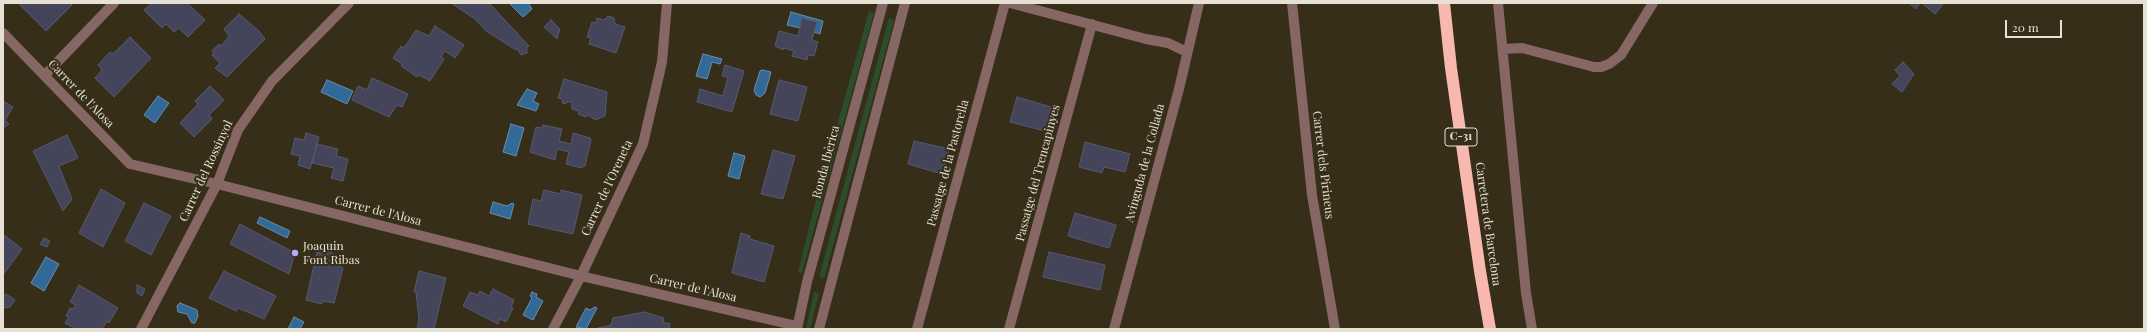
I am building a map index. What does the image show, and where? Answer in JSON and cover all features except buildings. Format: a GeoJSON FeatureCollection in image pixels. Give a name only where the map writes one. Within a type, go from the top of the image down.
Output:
{"type":"FeatureCollection","features":[{"type":"Feature","properties":{"kind":"highway","name":"Carretera de Barcelona"},"geometry":{"type":"LineString","coordinates":[[1444,3],[1451,68],[1480,271],[1490,329]]}},
{"type":"Feature","properties":{"kind":"street"},"geometry":{"type":"LineString","coordinates":[[45,75],[114,3]]}},
{"type":"Feature","properties":{"kind":"street","name":"Carrer del Rossinyol"},"geometry":{"type":"LineString","coordinates":[[141,329],[217,184],[238,130],[272,81],[349,3]]}},
{"type":"Feature","properties":{"kind":"street","name":"Carrer de l'Oreneta"},"geometry":{"type":"LineString","coordinates":[[553,329],[581,276],[643,144],[662,62],[667,3]]}},
{"type":"Feature","properties":{"kind":"street","name":"Ronda Ibèrica"},"geometry":{"type":"LineString","coordinates":[[797,328],[807,282],[883,3]]}},
{"type":"Feature","properties":{"kind":"street"},"geometry":{"type":"LineString","coordinates":[[819,329],[905,3]]}},
{"type":"Feature","properties":{"kind":"street","name":"Passatge de la Pastorella"},"geometry":{"type":"LineString","coordinates":[[917,329],[1004,3]]}},
{"type":"Feature","properties":{"kind":"street"},"geometry":{"type":"LineString","coordinates":[[1010,3],[1168,43],[1187,52]]}},
{"type":"Feature","properties":{"kind":"street","name":"Avinguda de la Collada"},"geometry":{"type":"LineString","coordinates":[[1114,329],[1199,3]]}},
{"type":"Feature","properties":{"kind":"street","name":"Carrer dels Pirineus"},"geometry":{"type":"LineString","coordinates":[[1292,3],[1312,195],[1335,329]]}},
{"type":"Feature","properties":{"kind":"street"},"geometry":{"type":"LineString","coordinates":[[1498,3],[1526,293],[1532,329]]}},
{"type":"Feature","properties":{"kind":"street"},"geometry":{"type":"LineString","coordinates":[[1503,49],[1522,48],[1594,68],[1601,67],[1609,64],[1621,54],[1653,3]]}},
{"type":"Feature","properties":{"kind":"street","name":"Passatge del Trencapinyes"},"geometry":{"type":"LineString","coordinates":[[1009,329],[1092,24]]}},
{"type":"Feature","properties":{"kind":"street","name":"Carrer de l'Alosa"},"geometry":{"type":"LineString","coordinates":[[3,33],[130,164],[217,184],[581,276],[797,328]]}},
{"type":"Feature","properties":{"kind":"green space"},"geometry":{"type":"Polygon","coordinates":[[[869,11],[874,13],[802,273],[798,272],[813,211],[869,11]]]}},
{"type":"Feature","properties":{"kind":"green space"},"geometry":{"type":"Polygon","coordinates":[[[889,18],[894,20],[824,279],[819,277],[889,18]]]}},
{"type":"Feature","properties":{"kind":"green space"},"geometry":{"type":"Polygon","coordinates":[[[814,292],[819,293],[810,329],[806,329],[814,292]]]}},
{"type":"Feature","properties":{"kind":"water"},"geometry":{"type":"Polygon","coordinates":[[[509,3],[528,3],[532,9],[523,17],[509,3]]]}},
{"type":"Feature","properties":{"kind":"water"},"geometry":{"type":"Polygon","coordinates":[[[791,12],[823,21],[820,34],[814,32],[817,22],[803,18],[800,28],[787,25],[791,12]]]}},
{"type":"Feature","properties":{"kind":"water"},"geometry":{"type":"Polygon","coordinates":[[[703,54],[722,59],[720,64],[712,62],[707,79],[696,76],[703,54]]]}},
{"type":"Feature","properties":{"kind":"water"},"geometry":{"type":"Polygon","coordinates":[[[760,71],[771,72],[765,93],[760,97],[756,95],[754,90],[760,71]]]}},
{"type":"Feature","properties":{"kind":"water"},"geometry":{"type":"Polygon","coordinates":[[[327,80],[353,91],[347,104],[321,92],[327,80]]]}},
{"type":"Feature","properties":{"kind":"water"},"geometry":{"type":"Polygon","coordinates":[[[527,89],[537,93],[533,101],[539,104],[536,111],[517,105],[527,89]]]}},
{"type":"Feature","properties":{"kind":"water"},"geometry":{"type":"Polygon","coordinates":[[[158,96],[169,103],[155,123],[144,115],[158,96]]]}},
{"type":"Feature","properties":{"kind":"water"},"geometry":{"type":"Polygon","coordinates":[[[511,124],[524,128],[516,156],[503,152],[511,124]]]}},
{"type":"Feature","properties":{"kind":"water"},"geometry":{"type":"Polygon","coordinates":[[[734,153],[745,156],[739,179],[728,176],[734,153]]]}},
{"type":"Feature","properties":{"kind":"water"},"geometry":{"type":"Polygon","coordinates":[[[493,202],[507,206],[512,203],[514,204],[510,219],[490,213],[493,202]]]}},
{"type":"Feature","properties":{"kind":"water"},"geometry":{"type":"Polygon","coordinates":[[[260,217],[290,231],[287,238],[257,223],[260,217]]]}},
{"type":"Feature","properties":{"kind":"water"},"geometry":{"type":"Polygon","coordinates":[[[46,257],[59,264],[44,291],[31,283],[46,257]]]}},
{"type":"Feature","properties":{"kind":"water"},"geometry":{"type":"Polygon","coordinates":[[[532,292],[537,294],[536,297],[543,301],[533,320],[523,315],[532,298],[530,296],[532,292]]]}},
{"type":"Feature","properties":{"kind":"water"},"geometry":{"type":"Polygon","coordinates":[[[180,303],[197,310],[198,316],[195,323],[192,323],[187,314],[178,312],[177,306],[180,303]]]}},
{"type":"Feature","properties":{"kind":"water"},"geometry":{"type":"Polygon","coordinates":[[[595,307],[597,308],[586,329],[576,327],[586,308],[590,310],[595,307]]]}},
{"type":"Feature","properties":{"kind":"water"},"geometry":{"type":"Polygon","coordinates":[[[294,317],[304,322],[300,329],[288,329],[294,317]]]}},
{"type":"Feature","properties":{"kind":"place","name":"Joaquin Font Ribas"},"geometry":{"type":"Point","coordinates":[295,253]}}]}
